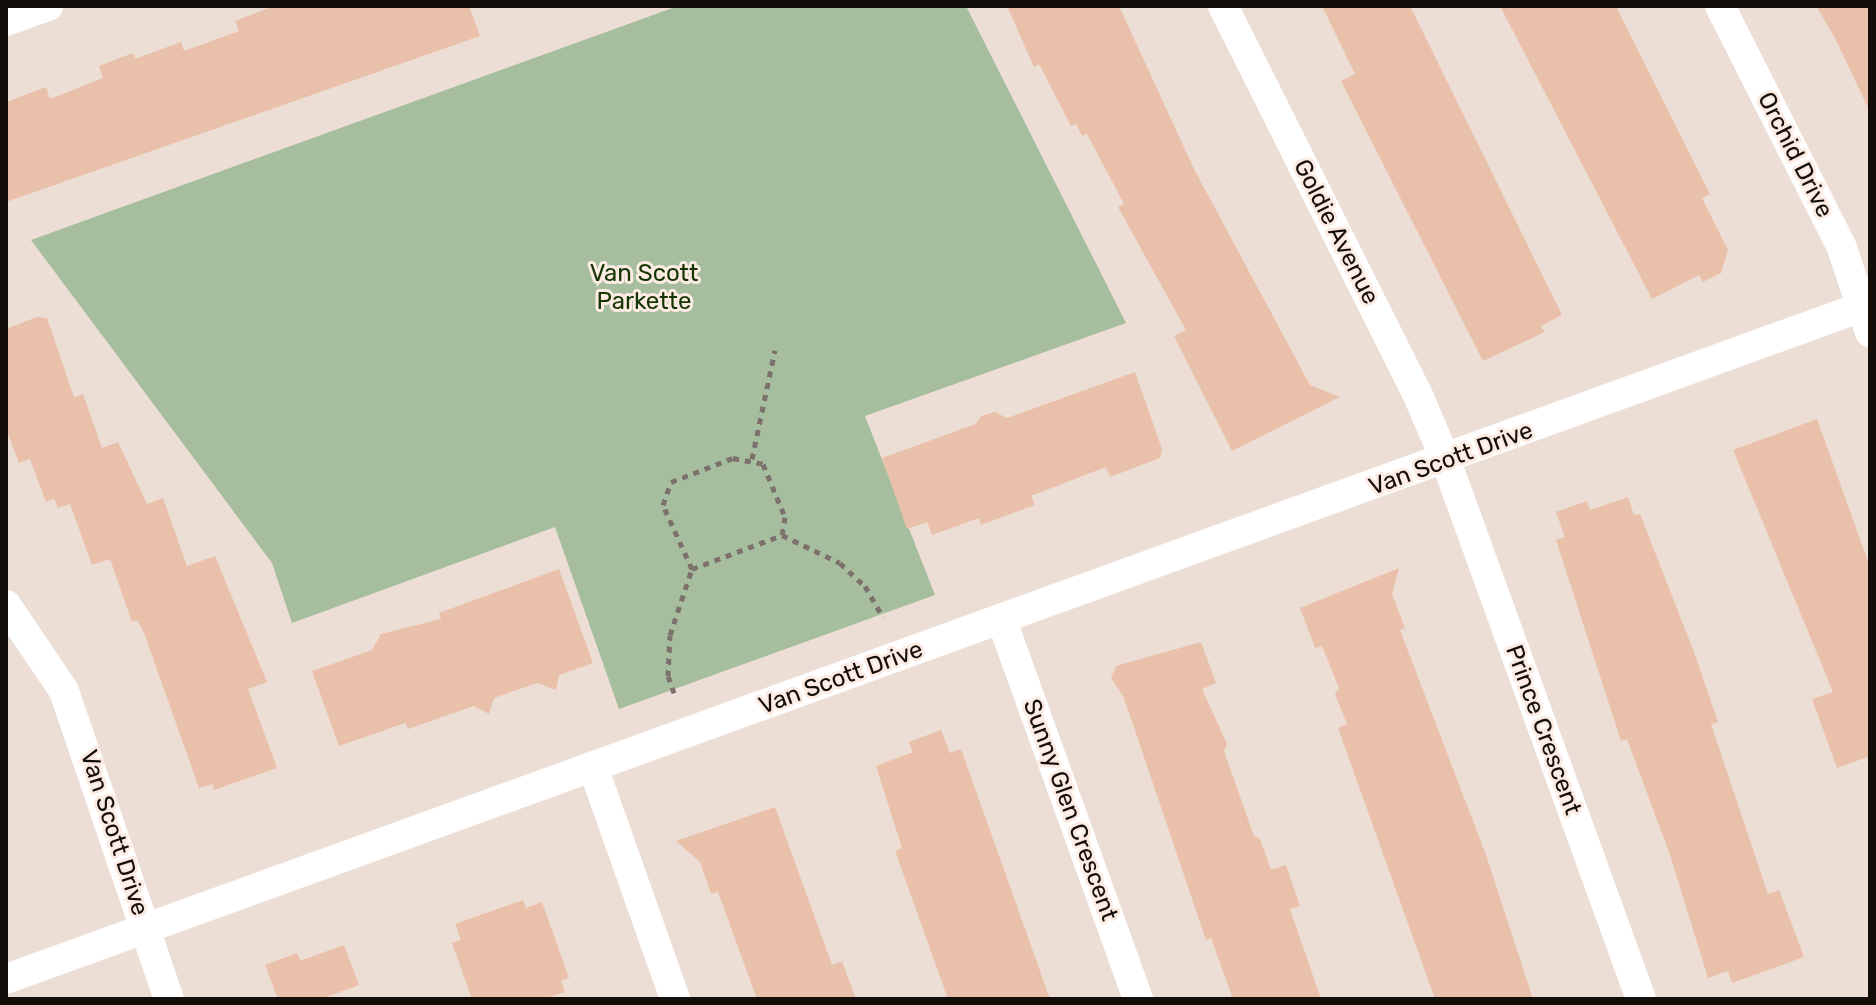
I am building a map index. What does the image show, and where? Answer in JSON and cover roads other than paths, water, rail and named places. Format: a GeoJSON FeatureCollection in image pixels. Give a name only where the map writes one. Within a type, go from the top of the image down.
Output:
{"type":"FeatureCollection","features":[{"type":"Feature","properties":{"kind":"street"},"geometry":{"type":"LineString","coordinates":[[6,21],[48,6]]}},
{"type":"Feature","properties":{"kind":"street","name":"Goldie Avenue"},"geometry":{"type":"LineString","coordinates":[[1223,6],[1417,393],[1446,461]]}},
{"type":"Feature","properties":{"kind":"street","name":"Orchid Drive"},"geometry":{"type":"LineString","coordinates":[[1720,6],[1842,248],[1868,314]]}},
{"type":"Feature","properties":{"kind":"street","name":"Van Scott Drive"},"geometry":{"type":"LineString","coordinates":[[6,605],[64,691],[146,929],[1446,461],[1868,314]]}},
{"type":"Feature","properties":{"kind":"street","name":"Prince Crescent"},"geometry":{"type":"LineString","coordinates":[[1446,461],[1641,999]]}},
{"type":"Feature","properties":{"kind":"street","name":"Sunny Glen Crescent"},"geometry":{"type":"LineString","coordinates":[[1002,621],[1138,999]]}},
{"type":"Feature","properties":{"kind":"street"},"geometry":{"type":"LineString","coordinates":[[593,767],[675,999]]}},
{"type":"Feature","properties":{"kind":"street"},"geometry":{"type":"LineString","coordinates":[[6,979],[146,929],[169,999]]}},
{"type":"Feature","properties":{"kind":"park label","name":"Van Scott Parkette"},"geometry":{"type":"Point","coordinates":[644,288]}}]}
